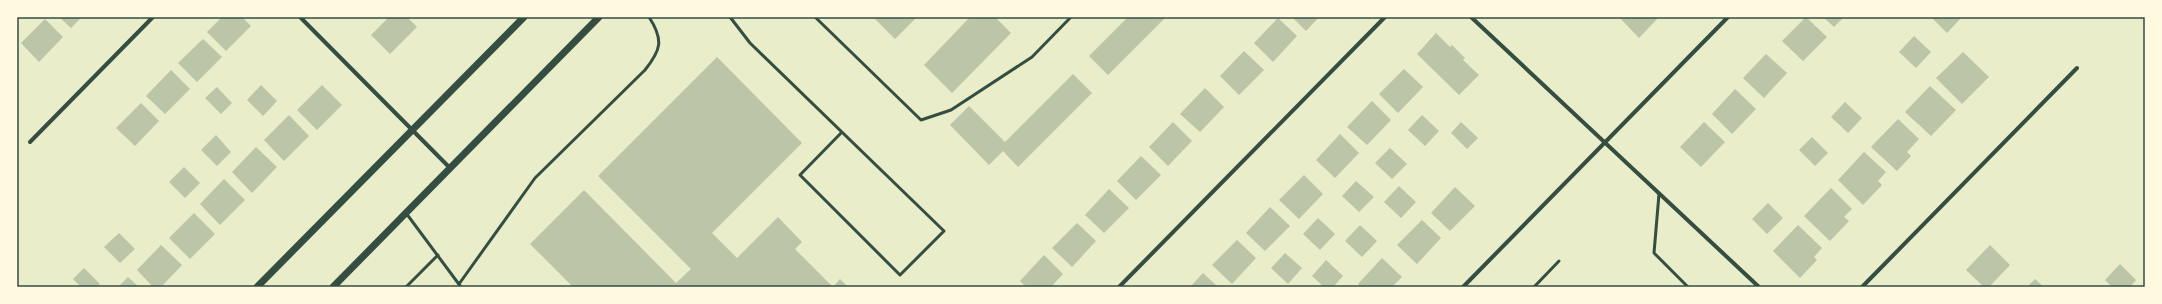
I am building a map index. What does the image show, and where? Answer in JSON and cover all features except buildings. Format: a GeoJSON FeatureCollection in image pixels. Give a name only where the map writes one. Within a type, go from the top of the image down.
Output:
{"type":"FeatureCollection","features":[{"type":"Feature","properties":{"kind":"street"},"geometry":{"type":"LineString","coordinates":[[30,142],[153,17]]}},
{"type":"Feature","properties":{"kind":"street"},"geometry":{"type":"LineString","coordinates":[[300,17],[450,168]]}},
{"type":"Feature","properties":{"kind":"street"},"geometry":{"type":"LineString","coordinates":[[258,287],[524,17]]}},
{"type":"Feature","properties":{"kind":"street"},"geometry":{"type":"LineString","coordinates":[[333,287],[599,17]]}},
{"type":"Feature","properties":{"kind":"street"},"geometry":{"type":"LineString","coordinates":[[1119,287],[1385,17]]}},
{"type":"Feature","properties":{"kind":"street"},"geometry":{"type":"LineString","coordinates":[[1472,17],[1759,287]]}},
{"type":"Feature","properties":{"kind":"street"},"geometry":{"type":"LineString","coordinates":[[1463,287],[1728,17]]}},
{"type":"Feature","properties":{"kind":"street"},"geometry":{"type":"LineString","coordinates":[[1862,287],[2077,68]]}},
{"type":"Feature","properties":{"kind":"lane"},"geometry":{"type":"LineString","coordinates":[[406,213],[460,285],[535,178],[645,70],[657,54],[660,39],[649,17]]}},
{"type":"Feature","properties":{"kind":"lane"},"geometry":{"type":"LineString","coordinates":[[730,17],[750,43],[842,132],[944,231],[900,274],[800,175],[842,132]]}},
{"type":"Feature","properties":{"kind":"lane"},"geometry":{"type":"LineString","coordinates":[[815,17],[921,120],[950,110],[1032,57],[1071,17]]}},
{"type":"Feature","properties":{"kind":"lane"},"geometry":{"type":"LineString","coordinates":[[1659,194],[1654,253],[1688,287]]}},
{"type":"Feature","properties":{"kind":"lane"},"geometry":{"type":"LineString","coordinates":[[406,287],[438,255]]}},
{"type":"Feature","properties":{"kind":"lane"},"geometry":{"type":"LineString","coordinates":[[1534,287],[1559,261]]}}]}
